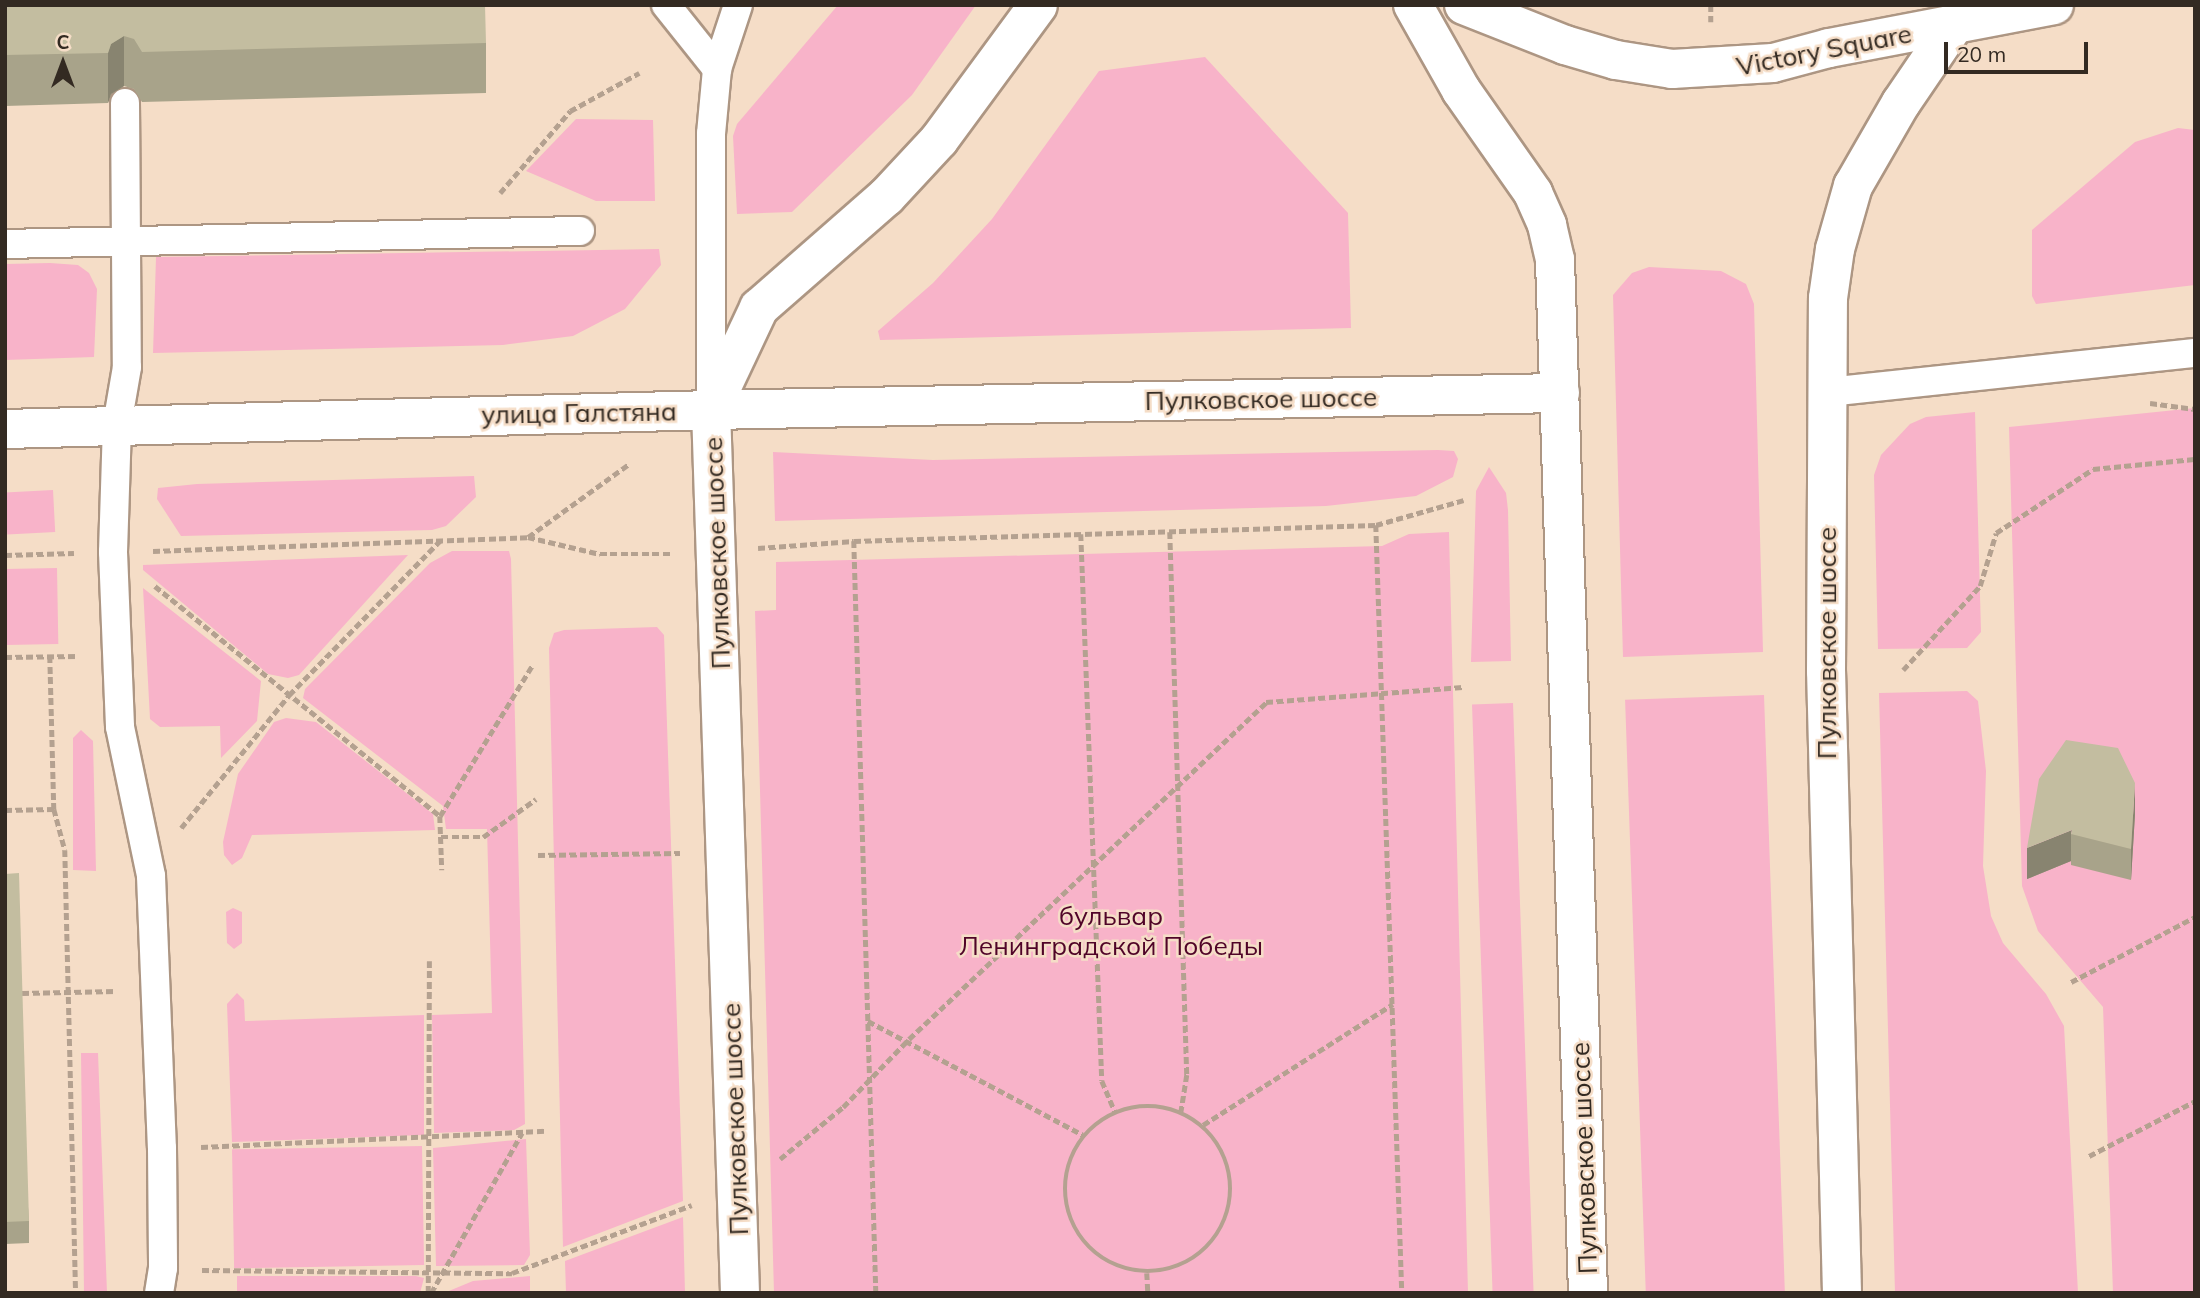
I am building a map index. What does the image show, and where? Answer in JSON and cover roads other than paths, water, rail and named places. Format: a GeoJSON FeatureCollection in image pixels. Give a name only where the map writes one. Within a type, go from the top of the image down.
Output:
{"type":"FeatureCollection","features":[{"type":"Feature","properties":{"kind":"main road","name":"улица Галстяна"},"geometry":{"type":"LineString","coordinates":[[5,429],[711,410],[759,308],[886,197],[939,140],[1038,5]]}},
{"type":"Feature","properties":{"kind":"main road","name":"Пулковское шоссе"},"geometry":{"type":"LineString","coordinates":[[1413,5],[1461,90],[1533,193],[1547,225],[1555,260],[1588,1293]]}},
{"type":"Feature","properties":{"kind":"main road","name":"Victory Square"},"geometry":{"type":"LineString","coordinates":[[1464,5],[1565,45],[1616,60],[1672,69],[1773,63],[1964,15],[2054,5]]}},
{"type":"Feature","properties":{"kind":"main road","name":"Пулковское шоссе"},"geometry":{"type":"LineString","coordinates":[[1842,1293],[1826,671],[1828,298],[1835,249],[1853,186],[1901,103],[1964,15]]}},
{"type":"Feature","properties":{"kind":"main road","name":"Пулковское шоссе"},"geometry":{"type":"LineString","coordinates":[[740,1293],[711,410],[1560,393]]}},
{"type":"Feature","properties":{"kind":"lane"},"geometry":{"type":"LineString","coordinates":[[666,5],[716,69]]}},
{"type":"Feature","properties":{"kind":"lane"},"geometry":{"type":"LineString","coordinates":[[711,410],[711,134],[716,69],[738,5]]}},
{"type":"Feature","properties":{"kind":"lane"},"geometry":{"type":"LineString","coordinates":[[125,103],[129,210],[125,241],[127,367],[117,425],[113,552],[120,727],[150,868],[162,1147],[163,1268],[159,1293]]}},
{"type":"Feature","properties":{"kind":"lane"},"geometry":{"type":"LineString","coordinates":[[5,244],[580,231]]}},
{"type":"Feature","properties":{"kind":"lane"},"geometry":{"type":"LineString","coordinates":[[1828,392],[2195,352]]}},
{"type":"Feature","properties":{"kind":"park label","name":"бульвар Ленинградской Победы"},"geometry":{"type":"Point","coordinates":[1111,931]}}]}
